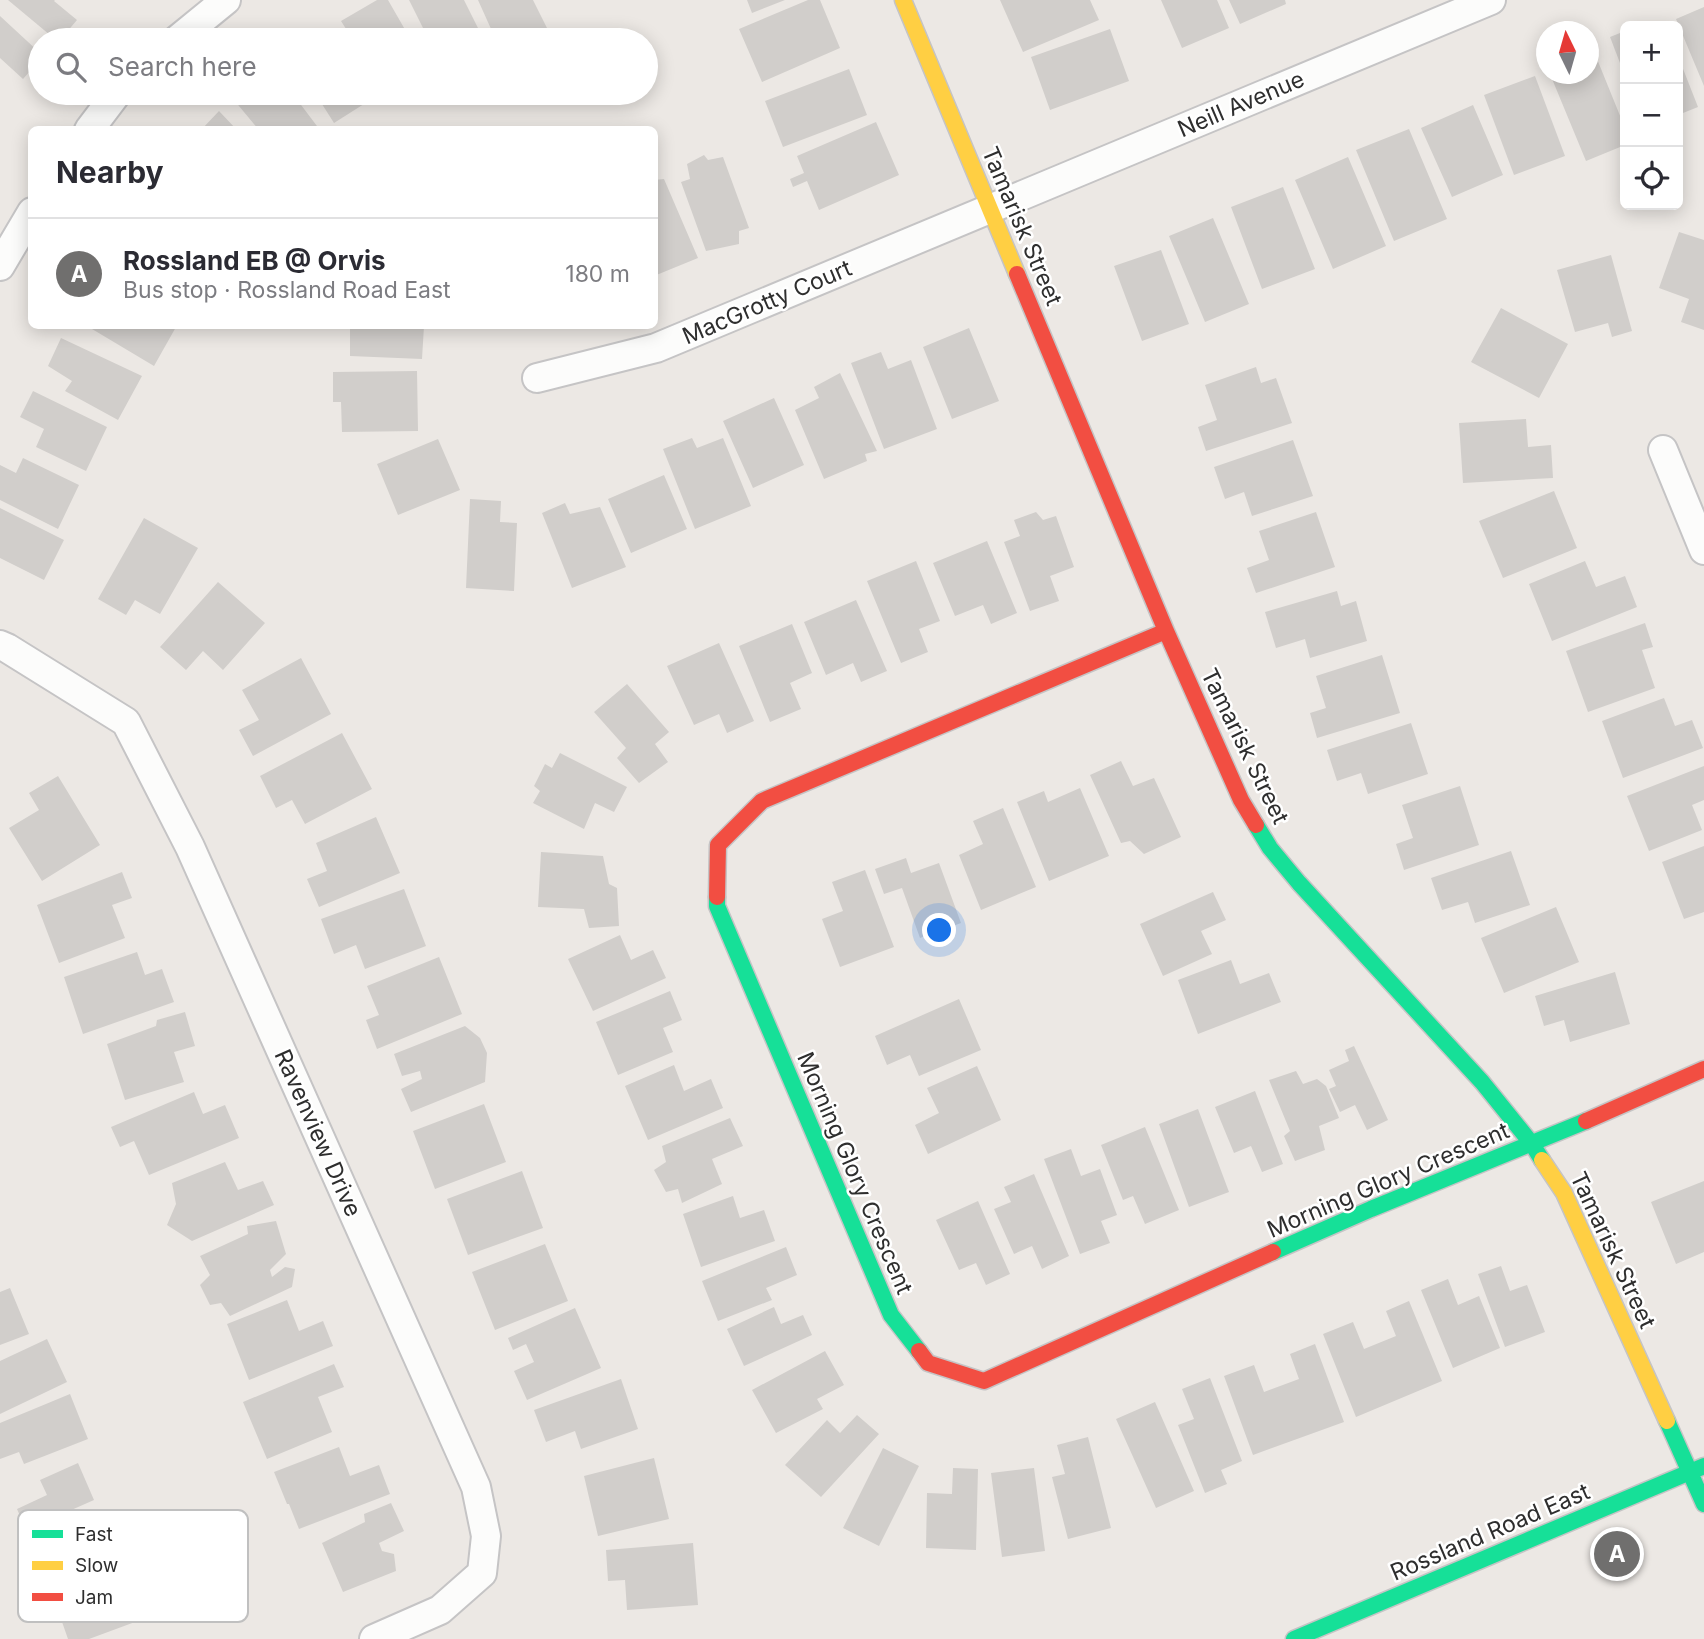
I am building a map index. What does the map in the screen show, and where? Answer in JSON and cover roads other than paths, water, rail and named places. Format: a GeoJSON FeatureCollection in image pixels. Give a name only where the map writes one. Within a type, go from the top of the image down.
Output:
{"type":"FeatureCollection","features":[{"type":"Feature","properties":{"kind":"street"},"geometry":{"type":"LineString","coordinates":[[192,28],[226,0]]}},
{"type":"Feature","properties":{"kind":"street","name":"Tamarisk Street"},"geometry":{"type":"LineString","coordinates":[[903,0],[1166,631],[1241,800],[1269,848],[1482,1082],[1532,1143],[1564,1193],[1697,1469],[1704,1504]]}},
{"type":"Feature","properties":{"kind":"street","name":"Neill Avenue"},"geometry":{"type":"LineString","coordinates":[[990,208],[1491,0]]}},
{"type":"Feature","properties":{"kind":"street"},"geometry":{"type":"LineString","coordinates":[[92,126],[108,105]]}},
{"type":"Feature","properties":{"kind":"street","name":"MacGrotty Court"},"geometry":{"type":"LineString","coordinates":[[537,378],[656,348],[990,208]]}},
{"type":"Feature","properties":{"kind":"street"},"geometry":{"type":"LineString","coordinates":[[0,266],[28,219]]}},
{"type":"Feature","properties":{"kind":"street"},"geometry":{"type":"LineString","coordinates":[[1662,450],[1704,550]]}},
{"type":"Feature","properties":{"kind":"street","name":"Morning Glory Crescent"},"geometry":{"type":"LineString","coordinates":[[1166,631],[762,801],[718,845],[717,906],[891,1315],[928,1363],[984,1381],[1371,1209],[1704,1069]]}},
{"type":"Feature","properties":{"kind":"street","name":"Ravenview Drive"},"geometry":{"type":"LineString","coordinates":[[0,645],[126,722],[190,847],[475,1488],[486,1535],[482,1573],[440,1610],[374,1639]]}},
{"type":"Feature","properties":{"kind":"street","name":"Rossland Road East"},"geometry":{"type":"LineString","coordinates":[[1294,1639],[1697,1469]]}},
{"type":"Feature","properties":{"kind":"place","name":"Rossland EB @ Orvis"},"geometry":{"type":"Point","coordinates":[1617,1554]}}]}
